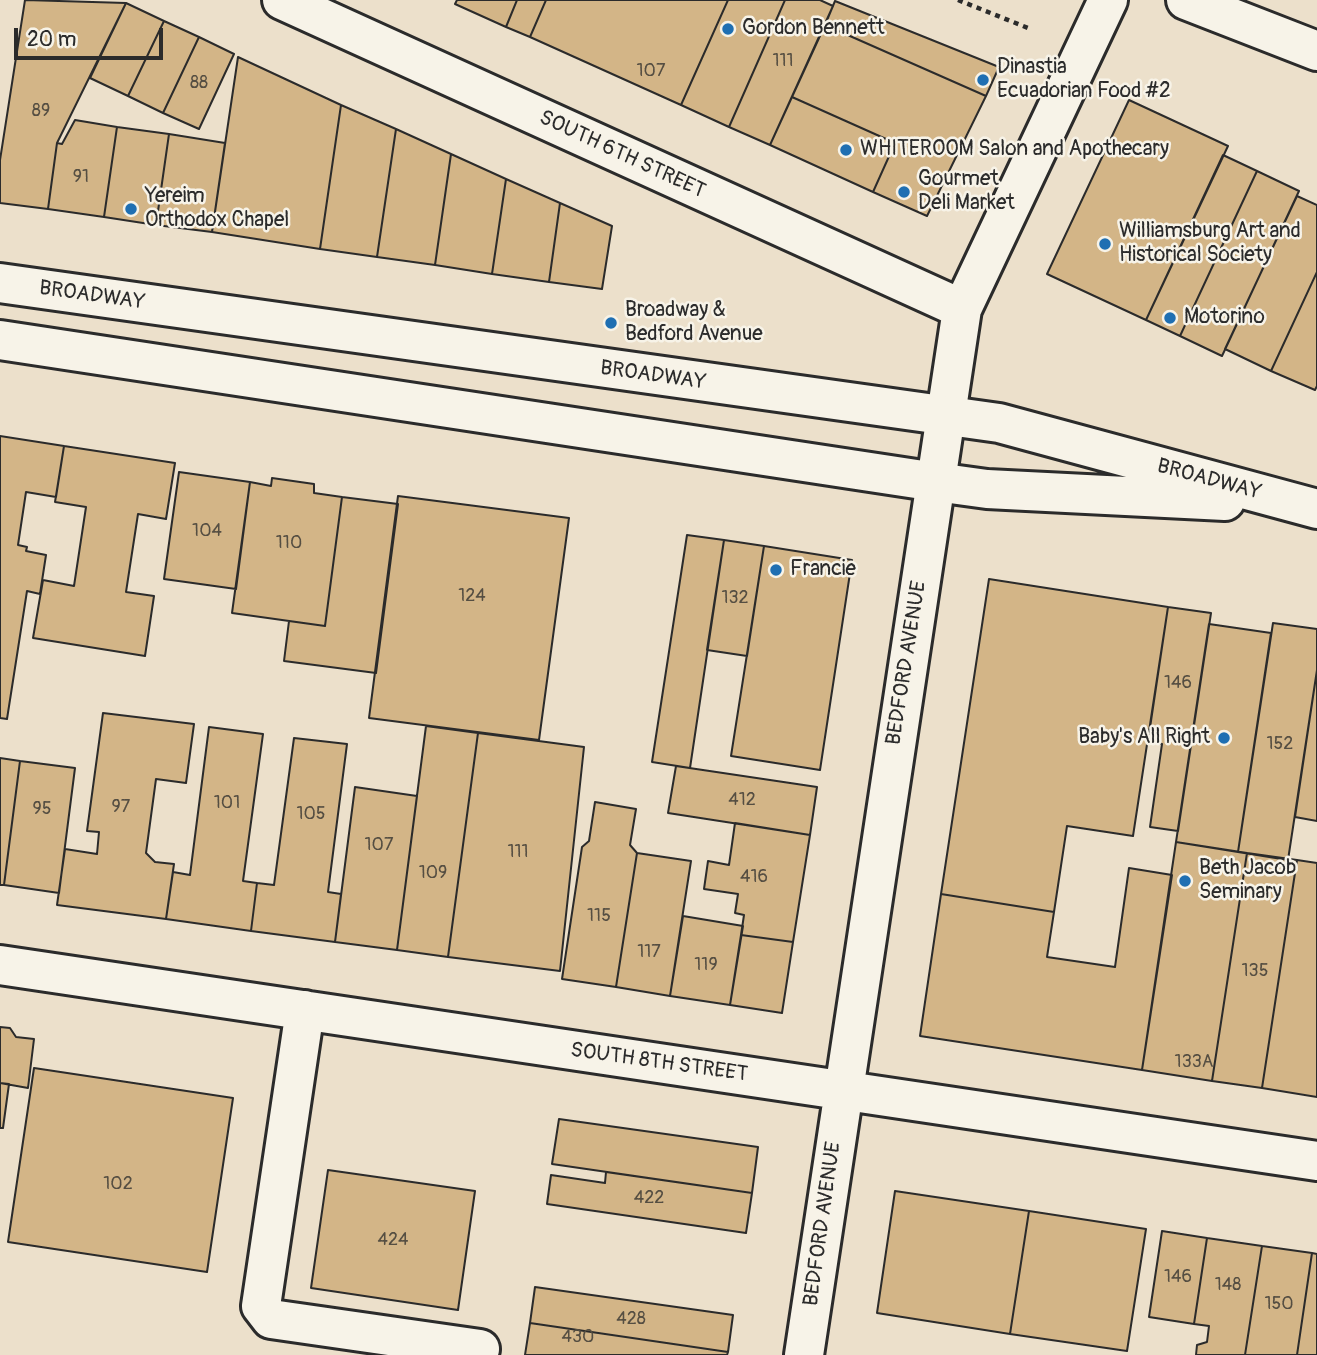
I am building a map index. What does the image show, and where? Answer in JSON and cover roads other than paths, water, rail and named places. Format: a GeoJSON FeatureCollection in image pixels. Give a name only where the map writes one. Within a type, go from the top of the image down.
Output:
{"type":"FeatureCollection","features":[{"type":"Feature","properties":{"kind":"main road","name":"SOUTH 6TH STREET"},"geometry":{"type":"LineString","coordinates":[[282,0],[962,309]]}},
{"type":"Feature","properties":{"kind":"main road","name":"BEDFORD AVENUE"},"geometry":{"type":"LineString","coordinates":[[804,1355],[962,309],[1108,0]]}},
{"type":"Feature","properties":{"kind":"main road"},"geometry":{"type":"LineString","coordinates":[[1186,0],[1317,51]]}},
{"type":"Feature","properties":{"kind":"main road","name":"BROADWAY"},"geometry":{"type":"LineString","coordinates":[[0,282],[999,423],[1308,507]]}},
{"type":"Feature","properties":{"kind":"main road","name":"BROADWAY"},"geometry":{"type":"LineString","coordinates":[[0,340],[987,489],[1308,507]]}},
{"type":"Feature","properties":{"kind":"main road","name":"SOUTH 8TH STREET"},"geometry":{"type":"LineString","coordinates":[[0,965],[1317,1161]]}},
{"type":"Feature","properties":{"kind":"main road"},"geometry":{"type":"LineString","coordinates":[[305,1010],[261,1306],[271,1319],[480,1349]]}},
{"type":"Feature","properties":{"kind":"place","name":"Gordon Bennett"},"geometry":{"type":"Point","coordinates":[728,29]}},
{"type":"Feature","properties":{"kind":"place","name":"Dinastia Ecuadorian Food #2"},"geometry":{"type":"Point","coordinates":[983,80]}},
{"type":"Feature","properties":{"kind":"place","name":"WHITEROOM Salon and Apothecary"},"geometry":{"type":"Point","coordinates":[846,150]}},
{"type":"Feature","properties":{"kind":"place","name":"Gourmet Deli Market"},"geometry":{"type":"Point","coordinates":[904,192]}},
{"type":"Feature","properties":{"kind":"place","name":"Yereim Orthodox Chapel"},"geometry":{"type":"Point","coordinates":[131,209]}},
{"type":"Feature","properties":{"kind":"place","name":"Williamsburg Art and Historical Society"},"geometry":{"type":"Point","coordinates":[1105,244]}},
{"type":"Feature","properties":{"kind":"place","name":"Motorino"},"geometry":{"type":"Point","coordinates":[1170,318]}},
{"type":"Feature","properties":{"kind":"place","name":"Broadway & Bedford Avenue"},"geometry":{"type":"Point","coordinates":[611,323]}},
{"type":"Feature","properties":{"kind":"place","name":"Francie"},"geometry":{"type":"Point","coordinates":[776,570]}},
{"type":"Feature","properties":{"kind":"place","name":"Baby's All Right"},"geometry":{"type":"Point","coordinates":[1224,738]}},
{"type":"Feature","properties":{"kind":"place","name":"Beth Jacob Seminary"},"geometry":{"type":"Point","coordinates":[1185,881]}}]}
